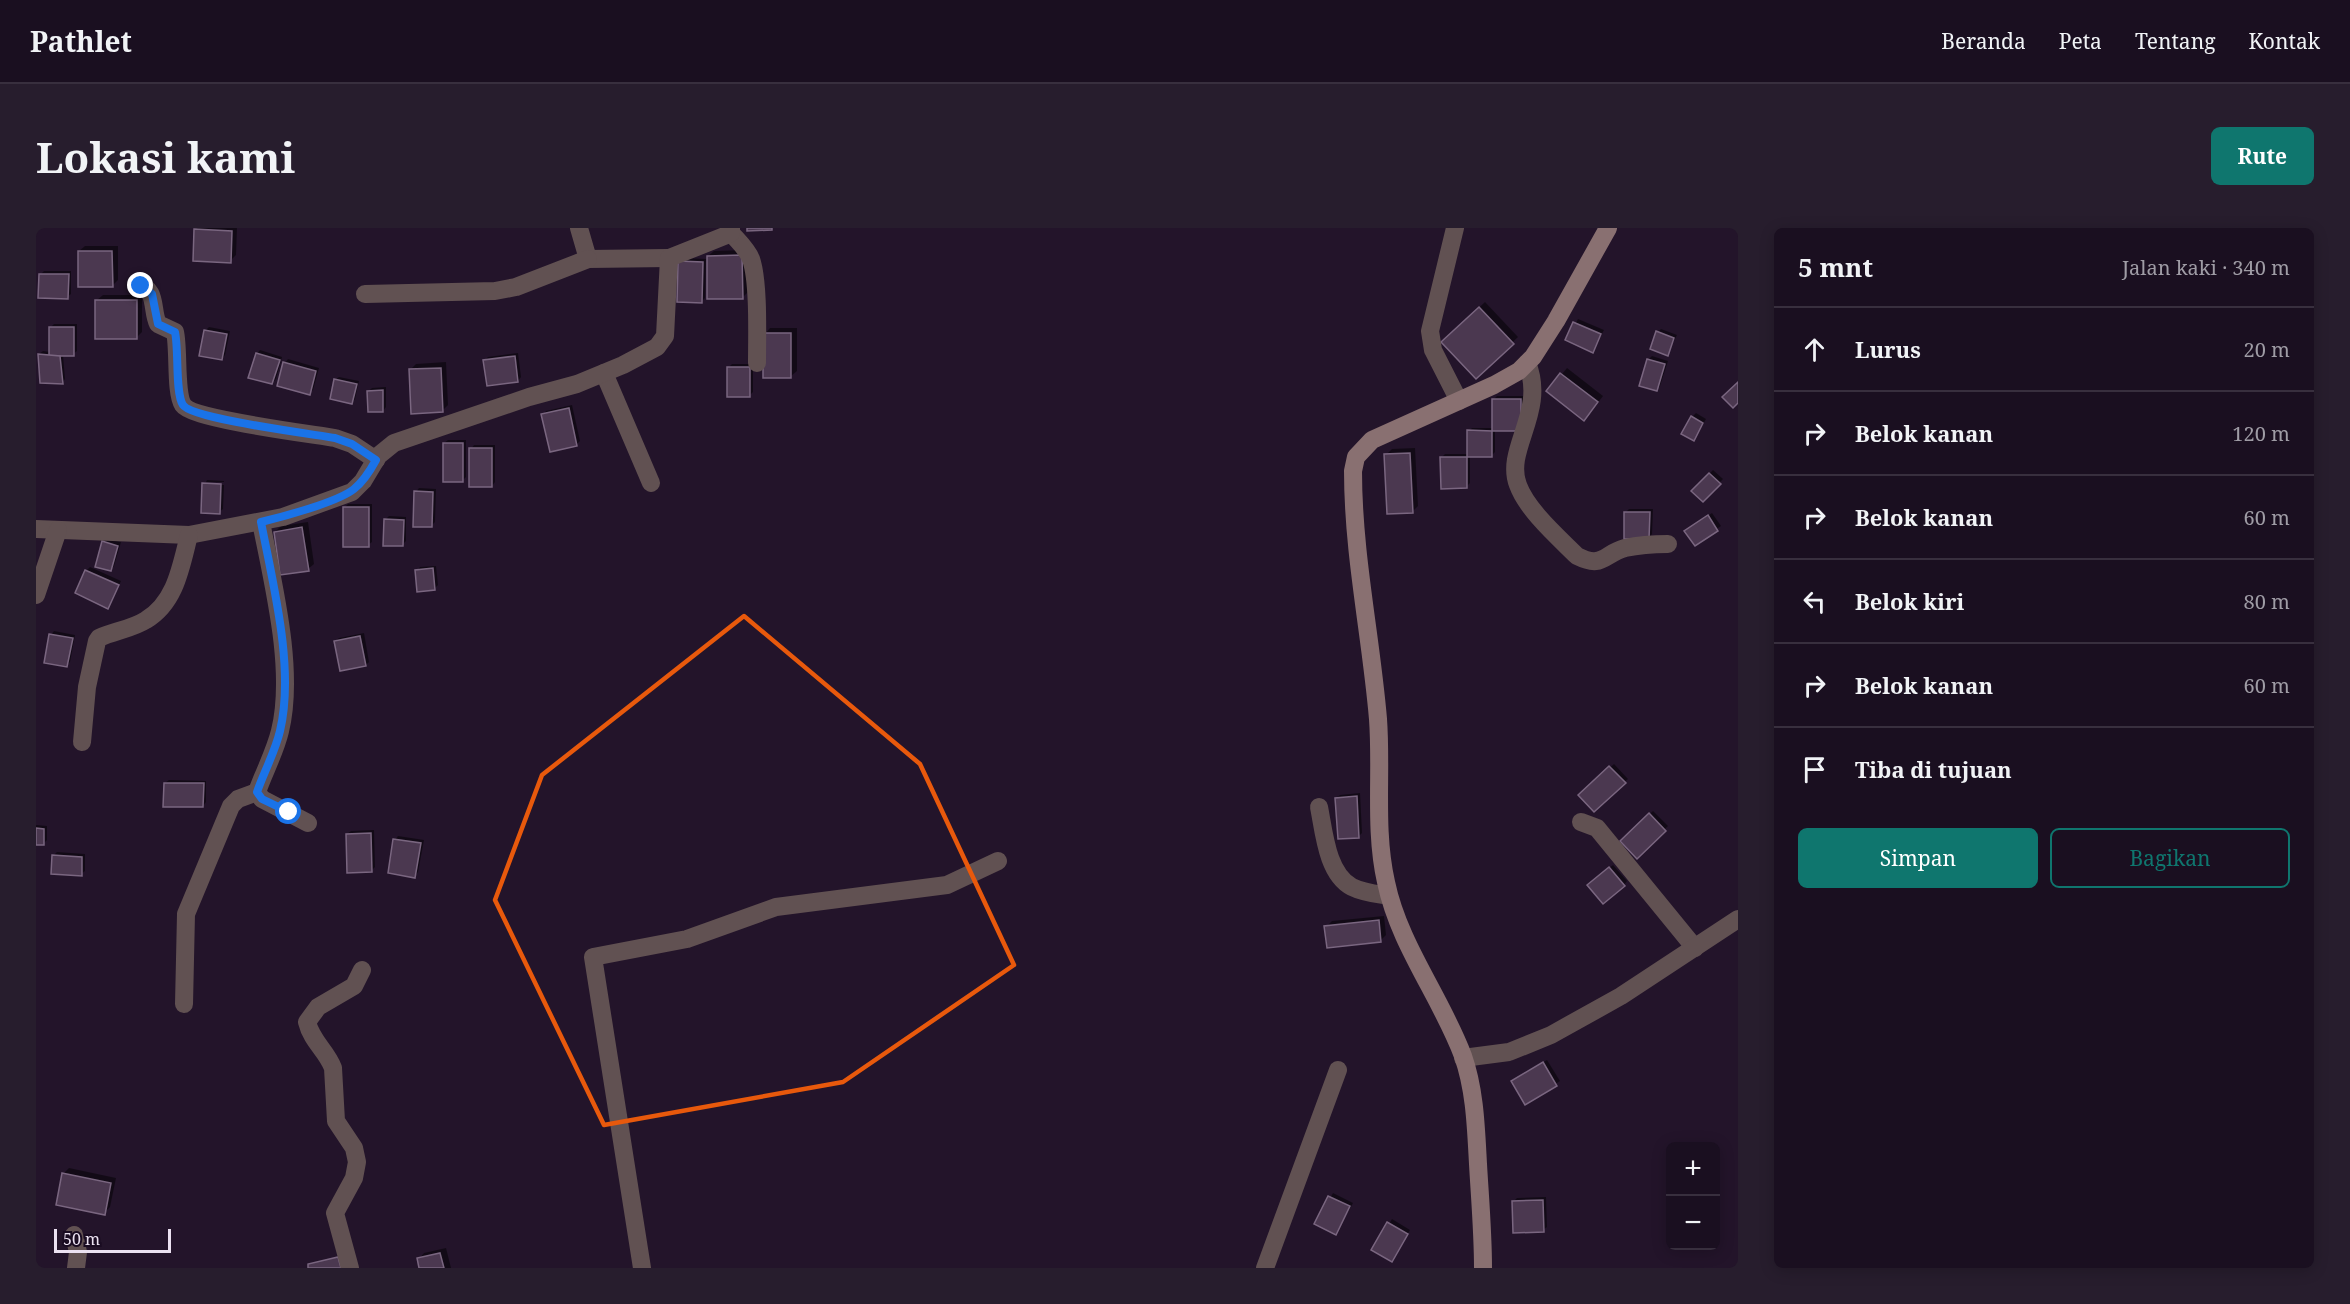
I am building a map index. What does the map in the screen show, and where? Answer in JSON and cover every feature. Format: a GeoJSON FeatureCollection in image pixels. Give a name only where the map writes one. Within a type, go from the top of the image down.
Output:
{"type":"FeatureCollection","features":[{"type":"Feature","properties":{"kind":"street"},"geometry":{"type":"LineString","coordinates":[[579,228],[588,259]]}},
{"type":"Feature","properties":{"kind":"street"},"geometry":{"type":"LineString","coordinates":[[1455,228],[1430,331],[1433,350],[1459,400]]}},
{"type":"Feature","properties":{"kind":"street"},"geometry":{"type":"LineString","coordinates":[[1483,1268],[1475,1110],[1463,1058],[1436,997],[1402,933],[1389,896],[1381,838],[1378,720],[1358,556],[1353,471],[1356,457],[1372,440],[1494,385],[1519,371],[1539,350],[1608,228]]}},
{"type":"Feature","properties":{"kind":"street"},"geometry":{"type":"LineString","coordinates":[[365,294],[495,291],[516,287],[588,259],[669,258],[731,230],[752,262],[758,363]]}},
{"type":"Feature","properties":{"kind":"street"},"geometry":{"type":"LineString","coordinates":[[36,529],[189,535],[283,517],[352,492],[363,481],[376,460],[394,443],[529,397],[577,384],[623,365],[662,342],[665,336],[669,258]]}},
{"type":"Feature","properties":{"kind":"street"},"geometry":{"type":"LineString","coordinates":[[137,285],[145,287],[152,294],[158,324],[175,332],[178,345],[178,390],[181,403],[187,409],[208,416],[335,438],[352,444],[376,460]]}},
{"type":"Feature","properties":{"kind":"street"},"geometry":{"type":"LineString","coordinates":[[1527,363],[1532,375],[1533,402],[1519,448],[1515,476],[1525,500],[1577,556],[1588,561],[1597,562],[1622,549],[1640,545],[1668,544]]}},
{"type":"Feature","properties":{"kind":"street"},"geometry":{"type":"LineString","coordinates":[[604,373],[651,483]]}},
{"type":"Feature","properties":{"kind":"street"},"geometry":{"type":"LineString","coordinates":[[184,1004],[186,914],[231,806],[238,799],[257,792],[280,732],[285,699],[284,663],[261,522]]}},
{"type":"Feature","properties":{"kind":"street"},"geometry":{"type":"LineString","coordinates":[[36,595],[58,530]]}},
{"type":"Feature","properties":{"kind":"street"},"geometry":{"type":"LineString","coordinates":[[82,742],[87,687],[97,641],[107,634],[147,620],[160,607],[175,588],[189,535]]}},
{"type":"Feature","properties":{"kind":"street"},"geometry":{"type":"LineString","coordinates":[[257,792],[262,799],[308,823]]}},
{"type":"Feature","properties":{"kind":"street"},"geometry":{"type":"LineString","coordinates":[[1319,807],[1329,853],[1345,882],[1366,893],[1389,896]]}},
{"type":"Feature","properties":{"kind":"street"},"geometry":{"type":"LineString","coordinates":[[1581,822],[1597,828],[1695,948]]}},
{"type":"Feature","properties":{"kind":"street"},"geometry":{"type":"LineString","coordinates":[[642,1268],[593,957],[687,939],[776,907],[947,885],[998,861]]}},
{"type":"Feature","properties":{"kind":"street"},"geometry":{"type":"LineString","coordinates":[[1463,1058],[1509,1052],[1551,1035],[1622,996],[1738,919]]}},
{"type":"Feature","properties":{"kind":"street"},"geometry":{"type":"LineString","coordinates":[[350,1268],[335,1214],[354,1178],[357,1162],[354,1148],[336,1121],[333,1068],[330,1060],[315,1044],[307,1022],[318,1007],[354,986],[362,970]]}},
{"type":"Feature","properties":{"kind":"street"},"geometry":{"type":"LineString","coordinates":[[1265,1268],[1338,1071]]}},
{"type":"Feature","properties":{"kind":"street"},"geometry":{"type":"LineString","coordinates":[[74,1234],[78,1252],[76,1268]]}},
{"type":"Feature","properties":{"kind":"highlighted area"},"geometry":{"type":"Polygon","coordinates":[[[744,616],[920,764],[1014,965],[843,1082],[604,1125],[495,900],[542,775],[744,616]]]}},
{"type":"Feature","properties":{"kind":"building"},"geometry":{"type":"Polygon","coordinates":[[[747,228],[772,228],[772,230],[747,231],[747,228]]]}},
{"type":"Feature","properties":{"kind":"building"},"geometry":{"type":"Polygon","coordinates":[[[194,229],[232,231],[231,263],[193,261],[194,229]]]}},
{"type":"Feature","properties":{"kind":"building"},"geometry":{"type":"Polygon","coordinates":[[[78,251],[112,251],[113,287],[78,287],[78,251]]]}},
{"type":"Feature","properties":{"kind":"building"},"geometry":{"type":"Polygon","coordinates":[[[742,255],[743,299],[707,299],[707,256],[742,255]]]}},
{"type":"Feature","properties":{"kind":"building"},"geometry":{"type":"Polygon","coordinates":[[[678,261],[703,262],[702,303],[677,302],[678,261]]]}},
{"type":"Feature","properties":{"kind":"building"},"geometry":{"type":"Polygon","coordinates":[[[39,274],[69,274],[68,299],[38,298],[39,274]]]}},
{"type":"Feature","properties":{"kind":"building"},"geometry":{"type":"Polygon","coordinates":[[[95,300],[137,300],[137,339],[95,339],[95,300]]]}},
{"type":"Feature","properties":{"kind":"building"},"geometry":{"type":"Polygon","coordinates":[[[1479,307],[1514,344],[1476,379],[1441,342],[1479,307]]]}},
{"type":"Feature","properties":{"kind":"building"},"geometry":{"type":"Polygon","coordinates":[[[1573,322],[1601,334],[1593,353],[1565,340],[1573,322]]]}},
{"type":"Feature","properties":{"kind":"building"},"geometry":{"type":"Polygon","coordinates":[[[49,327],[74,327],[74,356],[49,356],[49,327]]]}},
{"type":"Feature","properties":{"kind":"building"},"geometry":{"type":"Polygon","coordinates":[[[204,330],[227,334],[222,360],[199,356],[204,330]]]}},
{"type":"Feature","properties":{"kind":"building"},"geometry":{"type":"Polygon","coordinates":[[[1656,331],[1674,338],[1668,356],[1650,349],[1656,331]]]}},
{"type":"Feature","properties":{"kind":"building"},"geometry":{"type":"Polygon","coordinates":[[[763,333],[791,333],[791,378],[763,378],[763,333]]]}},
{"type":"Feature","properties":{"kind":"building"},"geometry":{"type":"Polygon","coordinates":[[[256,353],[280,360],[272,384],[248,378],[256,353]]]}},
{"type":"Feature","properties":{"kind":"building"},"geometry":{"type":"Polygon","coordinates":[[[38,354],[60,356],[63,384],[40,383],[38,354]]]}},
{"type":"Feature","properties":{"kind":"building"},"geometry":{"type":"Polygon","coordinates":[[[515,356],[518,382],[487,386],[483,360],[515,356]]]}},
{"type":"Feature","properties":{"kind":"building"},"geometry":{"type":"Polygon","coordinates":[[[1647,359],[1665,364],[1657,391],[1639,386],[1647,359]]]}},
{"type":"Feature","properties":{"kind":"building"},"geometry":{"type":"Polygon","coordinates":[[[283,362],[316,371],[310,395],[277,386],[283,362]]]}},
{"type":"Feature","properties":{"kind":"building"},"geometry":{"type":"Polygon","coordinates":[[[727,367],[750,367],[750,397],[727,397],[727,367]]]}},
{"type":"Feature","properties":{"kind":"building"},"geometry":{"type":"Polygon","coordinates":[[[441,368],[443,412],[411,414],[409,369],[441,368]]]}},
{"type":"Feature","properties":{"kind":"building"},"geometry":{"type":"Polygon","coordinates":[[[1560,373],[1598,402],[1584,421],[1546,391],[1560,373]]]}},
{"type":"Feature","properties":{"kind":"building"},"geometry":{"type":"Polygon","coordinates":[[[334,379],[357,384],[352,404],[330,399],[334,379]]]}},
{"type":"Feature","properties":{"kind":"building"},"geometry":{"type":"Polygon","coordinates":[[[1738,382],[1738,403],[1733,408],[1722,397],[1738,382]]]}},
{"type":"Feature","properties":{"kind":"building"},"geometry":{"type":"Polygon","coordinates":[[[383,390],[383,412],[368,412],[367,391],[383,390]]]}},
{"type":"Feature","properties":{"kind":"building"},"geometry":{"type":"Polygon","coordinates":[[[1492,399],[1521,399],[1521,431],[1492,431],[1492,399]]]}},
{"type":"Feature","properties":{"kind":"building"},"geometry":{"type":"Polygon","coordinates":[[[569,408],[577,446],[550,452],[541,414],[569,408]]]}},
{"type":"Feature","properties":{"kind":"building"},"geometry":{"type":"Polygon","coordinates":[[[1691,416],[1703,423],[1694,441],[1681,434],[1691,416]]]}},
{"type":"Feature","properties":{"kind":"building"},"geometry":{"type":"Polygon","coordinates":[[[1467,430],[1492,431],[1492,457],[1467,457],[1467,430]]]}},
{"type":"Feature","properties":{"kind":"building"},"geometry":{"type":"Polygon","coordinates":[[[443,443],[463,443],[463,482],[443,482],[443,443]]]}},
{"type":"Feature","properties":{"kind":"building"},"geometry":{"type":"Polygon","coordinates":[[[469,448],[492,448],[492,487],[469,487],[469,448]]]}},
{"type":"Feature","properties":{"kind":"building"},"geometry":{"type":"Polygon","coordinates":[[[1410,453],[1413,513],[1387,514],[1384,454],[1410,453]]]}},
{"type":"Feature","properties":{"kind":"building"},"geometry":{"type":"Polygon","coordinates":[[[1440,457],[1467,457],[1467,488],[1441,489],[1440,457]]]}},
{"type":"Feature","properties":{"kind":"building"},"geometry":{"type":"Polygon","coordinates":[[[1709,473],[1721,484],[1703,502],[1691,491],[1709,473]]]}},
{"type":"Feature","properties":{"kind":"building"},"geometry":{"type":"Polygon","coordinates":[[[202,483],[221,484],[220,514],[201,513],[202,483]]]}},
{"type":"Feature","properties":{"kind":"building"},"geometry":{"type":"Polygon","coordinates":[[[414,491],[433,492],[432,527],[413,527],[414,491]]]}},
{"type":"Feature","properties":{"kind":"building"},"geometry":{"type":"Polygon","coordinates":[[[343,507],[369,507],[369,547],[343,547],[343,507]]]}},
{"type":"Feature","properties":{"kind":"building"},"geometry":{"type":"Polygon","coordinates":[[[1624,512],[1650,512],[1649,539],[1624,539],[1624,512]]]}},
{"type":"Feature","properties":{"kind":"building"},"geometry":{"type":"Polygon","coordinates":[[[1708,515],[1718,531],[1695,546],[1684,531],[1708,515]]]}},
{"type":"Feature","properties":{"kind":"building"},"geometry":{"type":"Polygon","coordinates":[[[384,519],[404,520],[403,546],[383,546],[384,519]]]}},
{"type":"Feature","properties":{"kind":"building"},"geometry":{"type":"Polygon","coordinates":[[[302,527],[309,571],[280,575],[274,532],[302,527]]]}},
{"type":"Feature","properties":{"kind":"building"},"geometry":{"type":"Polygon","coordinates":[[[102,541],[118,546],[111,571],[95,567],[102,541]]]}},
{"type":"Feature","properties":{"kind":"building"},"geometry":{"type":"Polygon","coordinates":[[[433,568],[435,590],[417,592],[415,570],[433,568]]]}},
{"type":"Feature","properties":{"kind":"building"},"geometry":{"type":"Polygon","coordinates":[[[85,570],[119,585],[108,609],[75,593],[85,570]]]}},
{"type":"Feature","properties":{"kind":"building"},"geometry":{"type":"Polygon","coordinates":[[[49,634],[73,638],[67,667],[44,663],[49,634]]]}},
{"type":"Feature","properties":{"kind":"building"},"geometry":{"type":"Polygon","coordinates":[[[360,636],[366,666],[340,671],[334,641],[360,636]]]}},
{"type":"Feature","properties":{"kind":"building"},"geometry":{"type":"Polygon","coordinates":[[[1609,766],[1626,783],[1594,812],[1578,795],[1609,766]]]}},
{"type":"Feature","properties":{"kind":"building"},"geometry":{"type":"Polygon","coordinates":[[[164,783],[204,783],[203,807],[163,807],[164,783]]]}},
{"type":"Feature","properties":{"kind":"building"},"geometry":{"type":"Polygon","coordinates":[[[1357,796],[1359,838],[1338,839],[1335,798],[1357,796]]]}},
{"type":"Feature","properties":{"kind":"building"},"geometry":{"type":"Polygon","coordinates":[[[1649,813],[1666,831],[1637,859],[1620,841],[1649,813]]]}},
{"type":"Feature","properties":{"kind":"building"},"geometry":{"type":"Polygon","coordinates":[[[36,828],[44,829],[44,845],[36,845],[36,828]]]}},
{"type":"Feature","properties":{"kind":"building"},"geometry":{"type":"Polygon","coordinates":[[[371,833],[372,872],[347,873],[346,834],[371,833]]]}},
{"type":"Feature","properties":{"kind":"building"},"geometry":{"type":"Polygon","coordinates":[[[393,839],[421,843],[415,878],[388,873],[393,839]]]}},
{"type":"Feature","properties":{"kind":"building"},"geometry":{"type":"Polygon","coordinates":[[[52,855],[82,857],[82,876],[51,874],[52,855]]]}},
{"type":"Feature","properties":{"kind":"building"},"geometry":{"type":"Polygon","coordinates":[[[1609,867],[1625,886],[1603,904],[1587,885],[1609,867]]]}},
{"type":"Feature","properties":{"kind":"building"},"geometry":{"type":"Polygon","coordinates":[[[1379,920],[1381,942],[1327,948],[1324,926],[1379,920]]]}},
{"type":"Feature","properties":{"kind":"building"},"geometry":{"type":"Polygon","coordinates":[[[1543,1062],[1557,1086],[1525,1105],[1511,1081],[1543,1062]]]}},
{"type":"Feature","properties":{"kind":"building"},"geometry":{"type":"Polygon","coordinates":[[[62,1173],[111,1183],[105,1215],[56,1205],[62,1173]]]}},
{"type":"Feature","properties":{"kind":"building"},"geometry":{"type":"Polygon","coordinates":[[[1328,1196],[1350,1206],[1336,1235],[1314,1224],[1328,1196]]]}},
{"type":"Feature","properties":{"kind":"building"},"geometry":{"type":"Polygon","coordinates":[[[1543,1200],[1544,1232],[1513,1233],[1512,1201],[1543,1200]]]}},
{"type":"Feature","properties":{"kind":"building"},"geometry":{"type":"Polygon","coordinates":[[[1387,1222],[1408,1234],[1392,1262],[1371,1250],[1387,1222]]]}},
{"type":"Feature","properties":{"kind":"building"},"geometry":{"type":"Polygon","coordinates":[[[440,1253],[444,1268],[419,1268],[417,1258],[440,1253]]]}},
{"type":"Feature","properties":{"kind":"building"},"geometry":{"type":"Polygon","coordinates":[[[338,1257],[341,1268],[308,1268],[308,1264],[338,1257]]]}},
{"type":"Feature","properties":{"kind":"route"},"geometry":{"type":"LineString","coordinates":[[141,286],[152,294],[156,322],[175,332],[178,345],[178,390],[181,403],[187,409],[208,416],[335,438],[352,444],[376,460],[363,481],[352,492],[283,517],[261,522],[277,609],[284,663],[285,699],[280,732],[257,792],[262,799],[289,812]]}}]}
